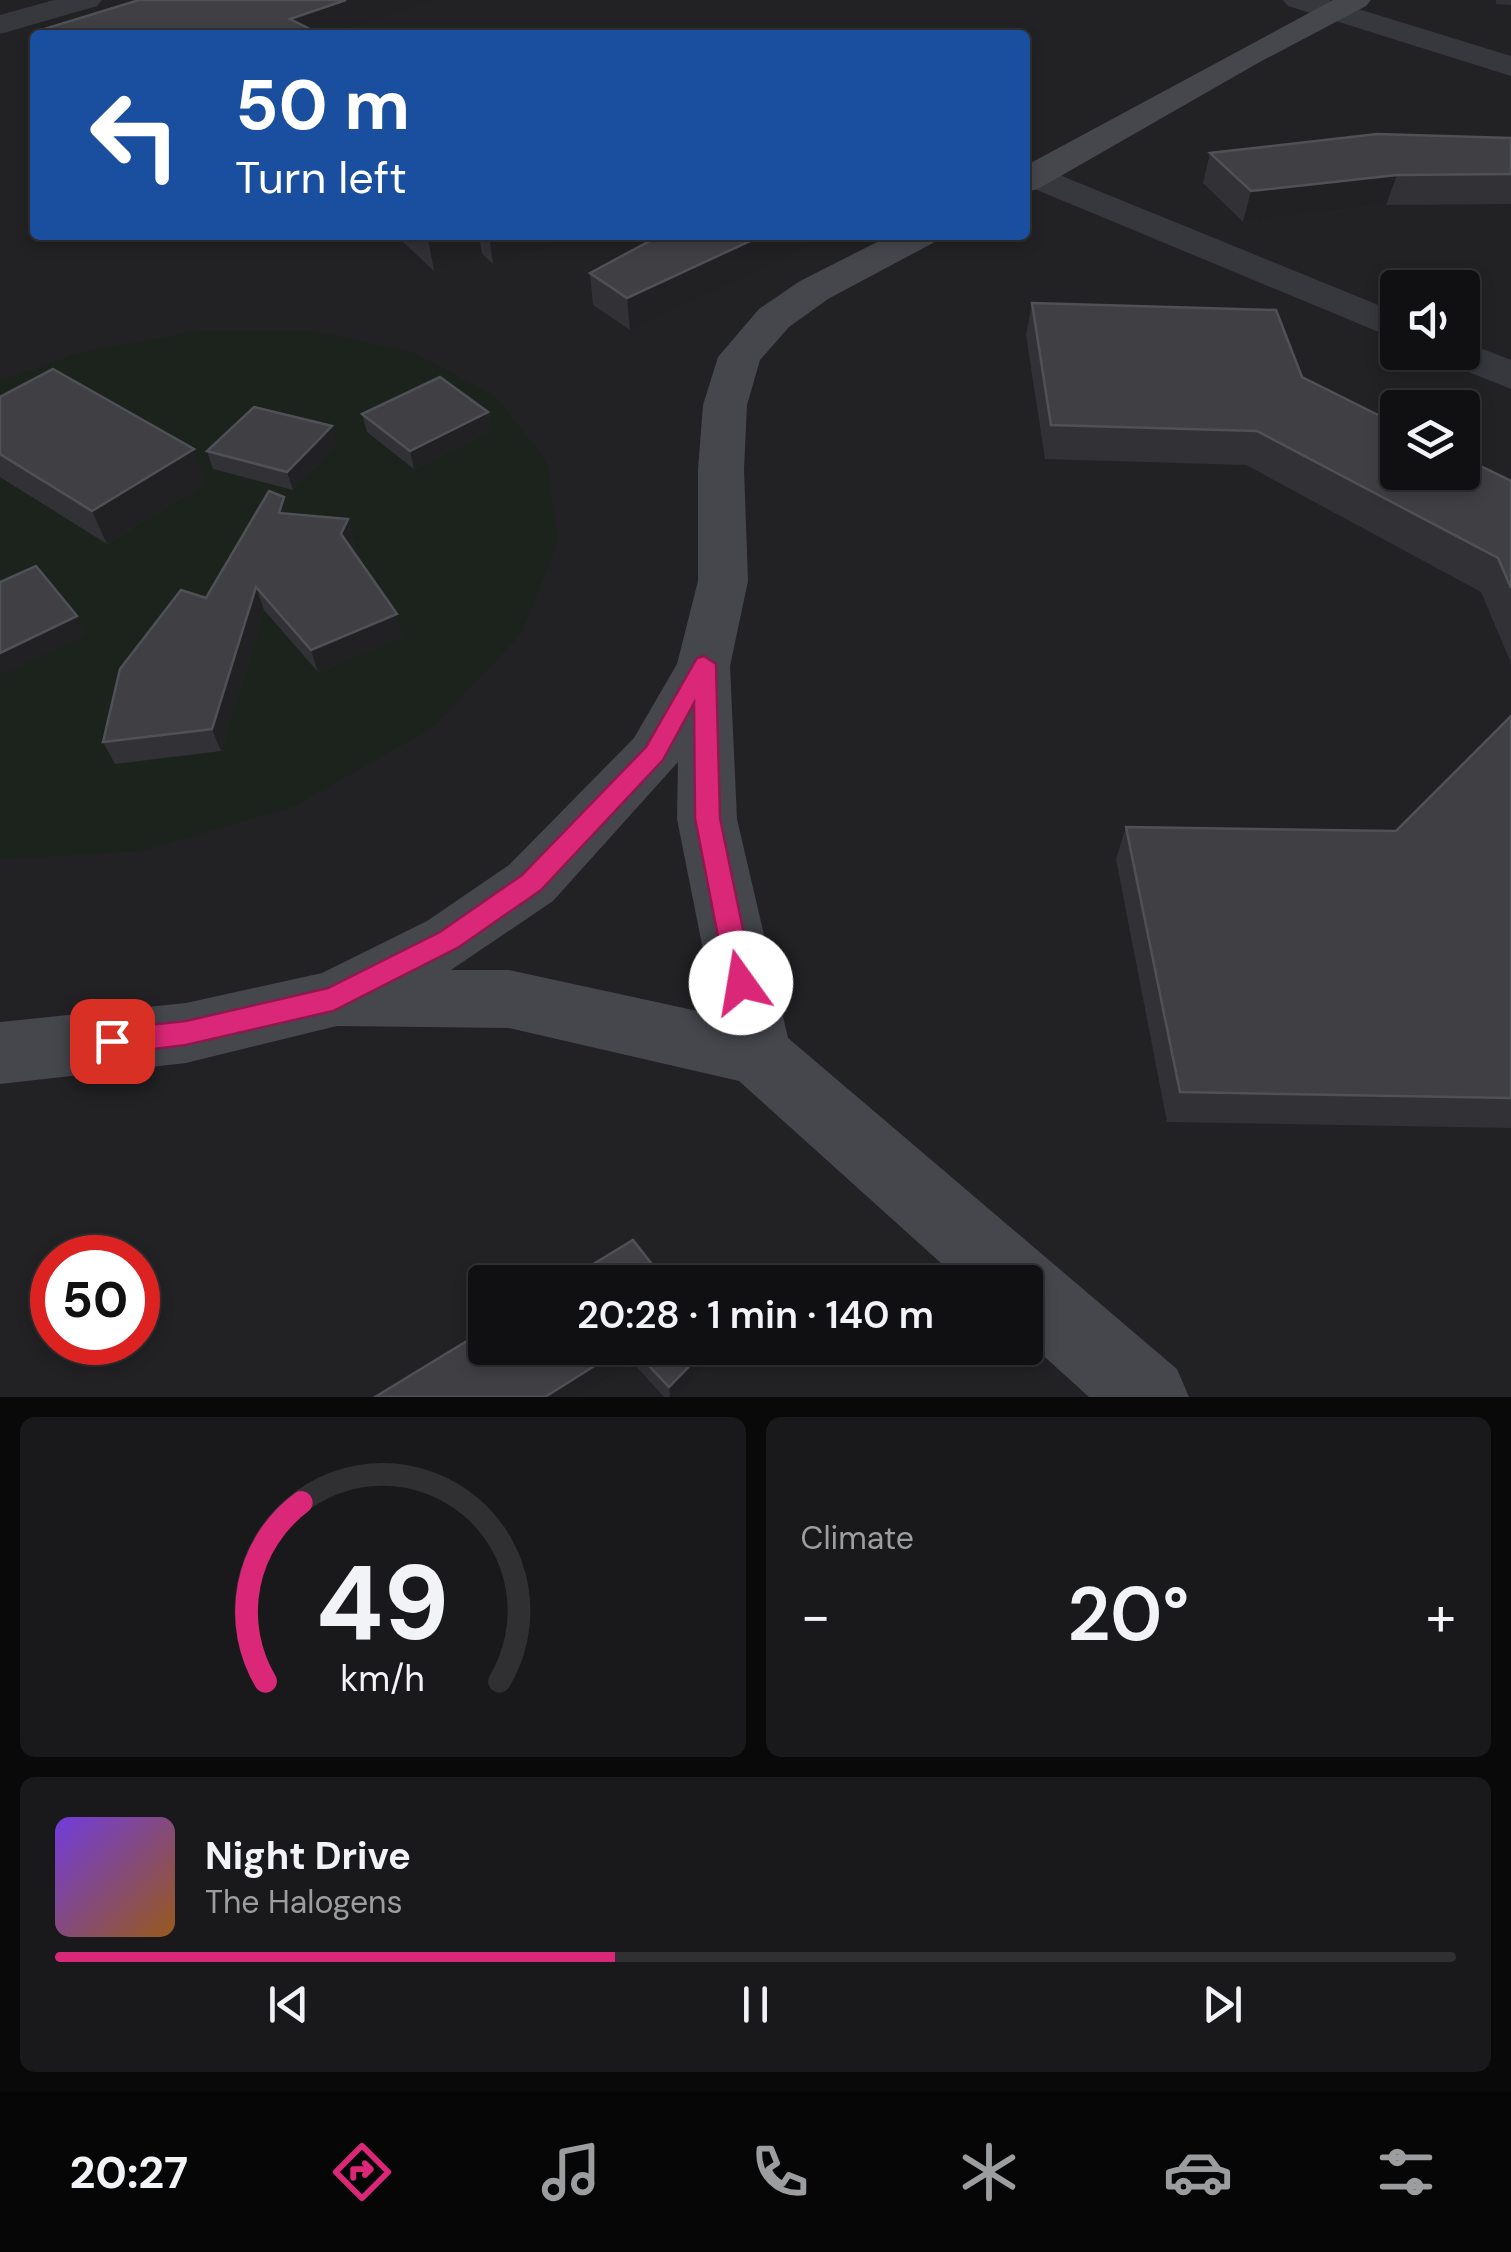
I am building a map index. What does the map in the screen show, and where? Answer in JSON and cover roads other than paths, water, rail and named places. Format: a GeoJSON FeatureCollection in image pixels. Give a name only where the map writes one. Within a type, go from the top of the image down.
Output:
{"type":"FeatureCollection","features":[{"type":"Feature","properties":{"kind":"main road"},"geometry":{"type":"LineString","coordinates":[[1030,178],[1345,6]]}},
{"type":"Feature","properties":{"kind":"main road"},"geometry":{"type":"LineString","coordinates":[[758,1055],[708,818],[704,664],[723,581],[724,421],[739,357],[774,318],[814,290],[910,240]]}},
{"type":"Feature","properties":{"kind":"main road"},"geometry":{"type":"LineString","coordinates":[[333,999],[450,940],[532,883],[654,753],[704,664]]}},
{"type":"Feature","properties":{"kind":"main road"},"geometry":{"type":"LineString","coordinates":[[0,1054],[186,1033],[333,999],[508,999],[758,1055],[999,1265]]}},
{"type":"Feature","properties":{"kind":"main road"},"geometry":{"type":"LineString","coordinates":[[1043,1304],[1149,1397]]}},
{"type":"Feature","properties":{"kind":"street"},"geometry":{"type":"LineString","coordinates":[[0,25],[87,0]]}},
{"type":"Feature","properties":{"kind":"street"},"geometry":{"type":"LineString","coordinates":[[1298,0],[1345,6],[1511,66]]}},
{"type":"Feature","properties":{"kind":"street"},"geometry":{"type":"LineString","coordinates":[[1030,178],[1380,321]]}},
{"type":"Feature","properties":{"kind":"street"},"geometry":{"type":"LineString","coordinates":[[1480,362],[1511,376]]}}]}
